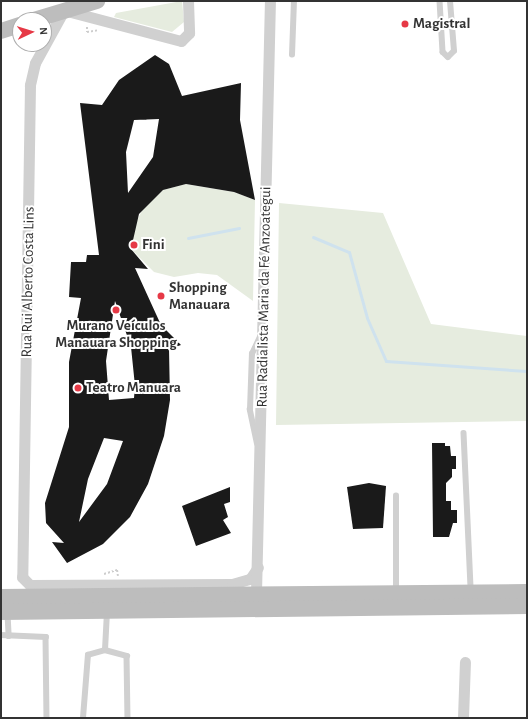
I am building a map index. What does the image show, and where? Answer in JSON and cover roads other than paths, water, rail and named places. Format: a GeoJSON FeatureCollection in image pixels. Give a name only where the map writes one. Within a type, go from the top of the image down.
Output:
{"type":"FeatureCollection","features":[{"type":"Feature","properties":{"kind":"main road"},"geometry":{"type":"LineString","coordinates":[[52,14],[97,1]]}},
{"type":"Feature","properties":{"kind":"main road"},"geometry":{"type":"LineString","coordinates":[[2,29],[12,27]]}},
{"type":"Feature","properties":{"kind":"main road"},"geometry":{"type":"LineString","coordinates":[[140,584],[156,595]]}},
{"type":"Feature","properties":{"kind":"main road"},"geometry":{"type":"LineString","coordinates":[[193,594],[206,584]]}},
{"type":"Feature","properties":{"kind":"main road"},"geometry":{"type":"LineString","coordinates":[[1,597],[256,593],[527,592]]}},
{"type":"Feature","properties":{"kind":"main road"},"geometry":{"type":"LineString","coordinates":[[5,612],[107,613],[214,608],[527,606]]}},
{"type":"Feature","properties":{"kind":"street"},"geometry":{"type":"LineString","coordinates":[[64,10],[181,41],[189,33],[188,1]]}},
{"type":"Feature","properties":{"kind":"street","name":"Rua Radialista Maria da Fé Anzoategui"},"geometry":{"type":"LineString","coordinates":[[256,593],[258,567],[270,1]]}},
{"type":"Feature","properties":{"kind":"street","name":"Rua Rui Alberto Costa Lins"},"geometry":{"type":"LineString","coordinates":[[64,10],[38,55],[30,85],[22,563],[23,581],[28,585],[206,584],[243,582],[250,579],[258,567]]}},
{"type":"Feature","properties":{"kind":"street"},"geometry":{"type":"LineString","coordinates":[[463,718],[466,662]]}},
{"type":"Feature","properties":{"kind":"lane"},"geometry":{"type":"LineString","coordinates":[[292,55],[294,1]]}},
{"type":"Feature","properties":{"kind":"lane"},"geometry":{"type":"LineString","coordinates":[[440,1],[443,52],[448,57],[454,51],[450,1]]}},
{"type":"Feature","properties":{"kind":"lane"},"geometry":{"type":"LineString","coordinates":[[464,433],[471,593]]}},
{"type":"Feature","properties":{"kind":"lane"},"geometry":{"type":"LineString","coordinates":[[396,496],[396,593]]}},
{"type":"Feature","properties":{"kind":"lane"},"geometry":{"type":"LineString","coordinates":[[5,612],[9,636]]}},
{"type":"Feature","properties":{"kind":"lane"},"geometry":{"type":"LineString","coordinates":[[105,650],[107,613]]}},
{"type":"Feature","properties":{"kind":"lane"},"geometry":{"type":"LineString","coordinates":[[1,635],[46,637],[47,718]]}},
{"type":"Feature","properties":{"kind":"lane"},"geometry":{"type":"LineString","coordinates":[[83,718],[88,655],[105,650],[127,656],[128,718]]}},
{"type":"Feature","properties":{"kind":"waterway"},"geometry":{"type":"LineString","coordinates":[[188,238],[239,228]]}},
{"type":"Feature","properties":{"kind":"waterway"},"geometry":{"type":"LineString","coordinates":[[313,237],[349,252],[367,318],[386,361],[527,371]]}},
{"type":"Feature","properties":{"kind":"place","name":"Magistral"},"geometry":{"type":"Point","coordinates":[405,24]}},
{"type":"Feature","properties":{"kind":"place","name":"Fini"},"geometry":{"type":"Point","coordinates":[134,245]}},
{"type":"Feature","properties":{"kind":"place","name":"Shopping Manauara"},"geometry":{"type":"Point","coordinates":[161,296]}},
{"type":"Feature","properties":{"kind":"place","name":"Murano Veículos Manauara Shopping"},"geometry":{"type":"Point","coordinates":[116,310]}},
{"type":"Feature","properties":{"kind":"place","name":"Teatro Manuara"},"geometry":{"type":"Point","coordinates":[78,388]}}]}
